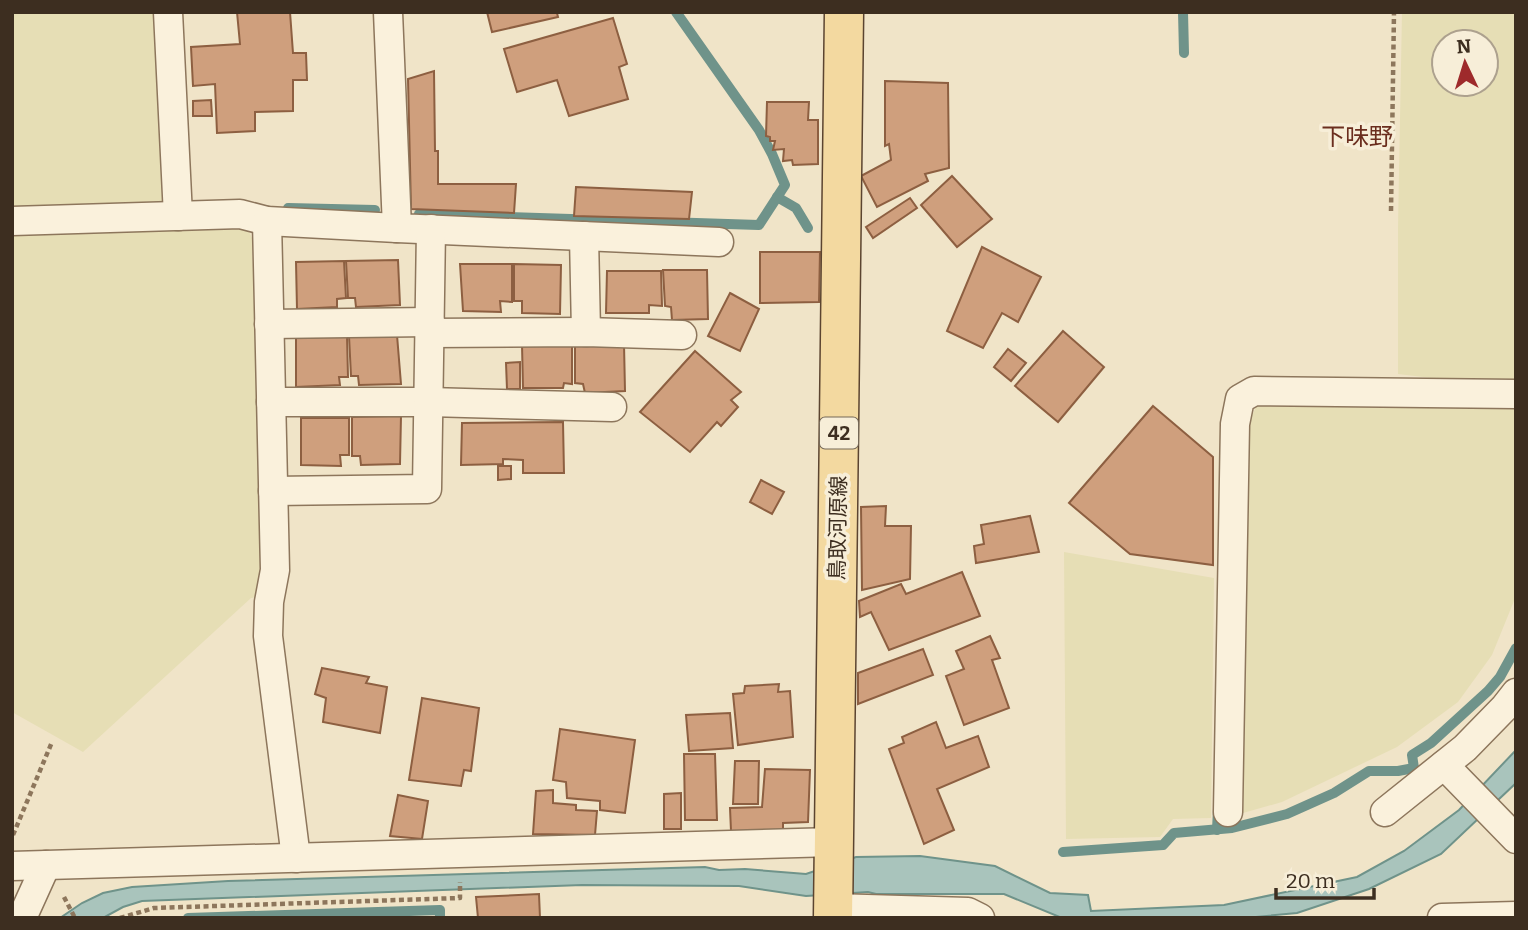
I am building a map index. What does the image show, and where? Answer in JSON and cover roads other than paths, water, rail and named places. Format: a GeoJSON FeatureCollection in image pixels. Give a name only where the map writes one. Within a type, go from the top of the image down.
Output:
{"type":"FeatureCollection","features":[{"type":"Feature","properties":{"kind":"main road","name":"鳥取河原線"},"geometry":{"type":"LineString","coordinates":[[833,908],[844,12]]}},
{"type":"Feature","properties":{"kind":"street"},"geometry":{"type":"LineString","coordinates":[[168,12],[178,216]]}},
{"type":"Feature","properties":{"kind":"street"},"geometry":{"type":"LineString","coordinates":[[388,12],[397,228]]}},
{"type":"Feature","properties":{"kind":"street"},"geometry":{"type":"LineString","coordinates":[[12,221],[240,214],[267,221],[719,242]]}},
{"type":"Feature","properties":{"kind":"street"},"geometry":{"type":"LineString","coordinates":[[267,221],[275,570],[269,602],[268,636],[296,858]]}},
{"type":"Feature","properties":{"kind":"street"},"geometry":{"type":"LineString","coordinates":[[273,491],[427,489],[431,229]]}},
{"type":"Feature","properties":{"kind":"street"},"geometry":{"type":"LineString","coordinates":[[584,236],[586,332]]}},
{"type":"Feature","properties":{"kind":"street"},"geometry":{"type":"LineString","coordinates":[[269,324],[682,335]]}},
{"type":"Feature","properties":{"kind":"street"},"geometry":{"type":"LineString","coordinates":[[1228,812],[1235,424],[1240,399],[1254,391],[1516,394]]}},
{"type":"Feature","properties":{"kind":"street"},"geometry":{"type":"LineString","coordinates":[[271,402],[429,402],[612,407]]}},
{"type":"Feature","properties":{"kind":"street"},"geometry":{"type":"LineString","coordinates":[[1385,812],[1465,748],[1516,693]]}},
{"type":"Feature","properties":{"kind":"street"},"geometry":{"type":"LineString","coordinates":[[1444,765],[1516,839]]}},
{"type":"Feature","properties":{"kind":"street"},"geometry":{"type":"LineString","coordinates":[[12,866],[459,853],[835,848]]}},
{"type":"Feature","properties":{"kind":"street"},"geometry":{"type":"LineString","coordinates":[[22,918],[46,865]]}},
{"type":"Feature","properties":{"kind":"street"},"geometry":{"type":"LineString","coordinates":[[833,908],[968,912],[979,918]]}},
{"type":"Feature","properties":{"kind":"street"},"geometry":{"type":"LineString","coordinates":[[1442,918],[1516,916]]}},
{"type":"Feature","properties":{"kind":"water"},"geometry":{"type":"Polygon","coordinates":[[[1516,750],[1516,783],[1441,854],[1369,889],[1297,913],[1245,918],[1062,918],[1004,894],[868,892],[806,896],[739,886],[582,885],[142,901],[103,918],[60,918],[103,893],[132,887],[228,881],[705,867],[806,874],[856,857],[920,856],[995,866],[1050,893],[1088,895],[1091,911],[1224,905],[1357,877],[1404,851],[1459,810],[1516,750]]]}},
{"type":"Feature","properties":{"kind":"waterway"},"geometry":{"type":"LineString","coordinates":[[419,214],[759,225],[785,185],[759,130],[676,12]]}},
{"type":"Feature","properties":{"kind":"waterway"},"geometry":{"type":"LineString","coordinates":[[1183,12],[1184,53]]}},
{"type":"Feature","properties":{"kind":"waterway"},"geometry":{"type":"LineString","coordinates":[[777,197],[796,208],[808,228]]}},
{"type":"Feature","properties":{"kind":"waterway"},"geometry":{"type":"LineString","coordinates":[[288,208],[375,210]]}},
{"type":"Feature","properties":{"kind":"waterway"},"geometry":{"type":"LineString","coordinates":[[1063,852],[1163,845],[1174,833],[1232,828],[1287,814],[1334,793],[1369,771],[1414,768],[1412,755],[1431,743],[1488,691],[1500,677],[1516,648]]}},
{"type":"Feature","properties":{"kind":"waterway"},"geometry":{"type":"LineString","coordinates":[[1217,830],[1218,809]]}},
{"type":"Feature","properties":{"kind":"waterway"},"geometry":{"type":"LineString","coordinates":[[188,918],[440,910],[440,918]]}},
{"type":"Feature","properties":{"kind":"district","name":"下味野"},"geometry":{"type":"Point","coordinates":[1357,137]}}]}
